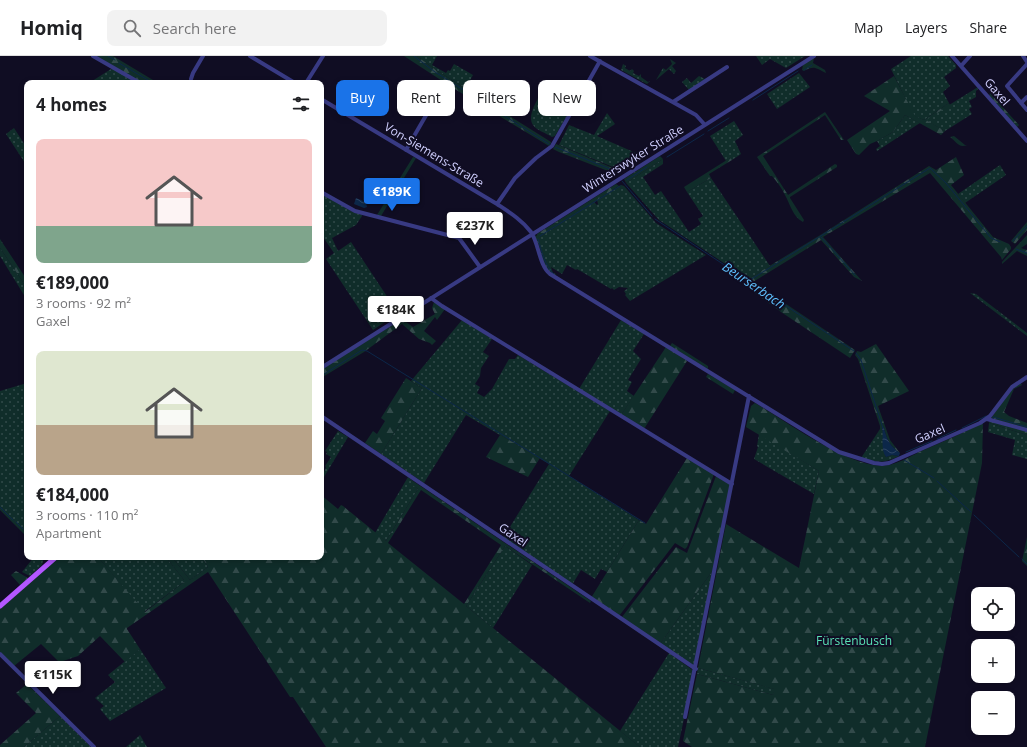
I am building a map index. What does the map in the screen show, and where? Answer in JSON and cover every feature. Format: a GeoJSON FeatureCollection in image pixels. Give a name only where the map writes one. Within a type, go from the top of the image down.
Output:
{"type":"FeatureCollection","features":[{"type":"Feature","properties":{"kind":"main road"},"geometry":{"type":"LineString","coordinates":[[0,606],[53,560]]}},
{"type":"Feature","properties":{"kind":"street"},"geometry":{"type":"LineString","coordinates":[[93,56],[135,80]]}},
{"type":"Feature","properties":{"kind":"street"},"geometry":{"type":"LineString","coordinates":[[191,79],[203,56]]}},
{"type":"Feature","properties":{"kind":"street"},"geometry":{"type":"LineString","coordinates":[[250,56],[290,80]]}},
{"type":"Feature","properties":{"kind":"street"},"geometry":{"type":"LineString","coordinates":[[308,80],[323,56]]}},
{"type":"Feature","properties":{"kind":"street"},"geometry":{"type":"LineString","coordinates":[[590,56],[696,115],[705,125]]}},
{"type":"Feature","properties":{"kind":"street","name":"Winterswyker Straße"},"geometry":{"type":"LineString","coordinates":[[324,366],[814,56]]}},
{"type":"Feature","properties":{"kind":"street","name":"Gaxel"},"geometry":{"type":"LineString","coordinates":[[952,56],[1027,141]]}},
{"type":"Feature","properties":{"kind":"street"},"geometry":{"type":"LineString","coordinates":[[961,66],[970,56]]}},
{"type":"Feature","properties":{"kind":"street"},"geometry":{"type":"LineString","coordinates":[[1023,56],[1027,63],[1007,86],[1027,110]]}},
{"type":"Feature","properties":{"kind":"street"},"geometry":{"type":"LineString","coordinates":[[497,204],[515,178],[536,158],[552,146],[600,62]]}},
{"type":"Feature","properties":{"kind":"street"},"geometry":{"type":"LineString","coordinates":[[673,102],[727,67]]}},
{"type":"Feature","properties":{"kind":"street"},"geometry":{"type":"LineString","coordinates":[[1021,103],[1027,97]]}},
{"type":"Feature","properties":{"kind":"street","name":"Von-Siemens-Straße"},"geometry":{"type":"LineString","coordinates":[[324,101],[497,204],[518,219],[532,234]]}},
{"type":"Feature","properties":{"kind":"street"},"geometry":{"type":"LineString","coordinates":[[406,150],[426,116]]}},
{"type":"Feature","properties":{"kind":"street"},"geometry":{"type":"LineString","coordinates":[[324,194],[355,211],[459,238],[480,267]]}},
{"type":"Feature","properties":{"kind":"street","name":"Gaxel"},"geometry":{"type":"LineString","coordinates":[[532,234],[538,247],[543,266],[547,272],[839,452],[849,456],[882,464],[893,461],[987,419],[1012,387],[1027,377]]}},
{"type":"Feature","properties":{"kind":"street"},"geometry":{"type":"LineString","coordinates":[[431,298],[732,484]]}},
{"type":"Feature","properties":{"kind":"street"},"geometry":{"type":"LineString","coordinates":[[686,717],[749,396]]}},
{"type":"Feature","properties":{"kind":"street","name":"Gaxel"},"geometry":{"type":"LineString","coordinates":[[324,418],[696,669]]}},
{"type":"Feature","properties":{"kind":"street"},"geometry":{"type":"LineString","coordinates":[[987,419],[1027,430]]}},
{"type":"Feature","properties":{"kind":"street"},"geometry":{"type":"LineString","coordinates":[[0,654],[94,747]]}},
{"type":"Feature","properties":{"kind":"green space"},"geometry":{"type":"Polygon","coordinates":[[[97,56],[113,56],[153,80],[137,80],[97,56]]]}},
{"type":"Feature","properties":{"kind":"green space"},"geometry":{"type":"Polygon","coordinates":[[[404,56],[417,56],[452,80],[441,80],[404,56]]]}},
{"type":"Feature","properties":{"kind":"green space"},"geometry":{"type":"Polygon","coordinates":[[[417,56],[437,56],[432,65],[446,73],[448,70],[450,71],[454,64],[473,75],[470,80],[463,80],[463,87],[455,82],[455,80],[452,80],[417,56]]]}},
{"type":"Feature","properties":{"kind":"green space"},"geometry":{"type":"Polygon","coordinates":[[[756,56],[805,56],[786,68],[770,59],[762,65],[756,56]]]}},
{"type":"Feature","properties":{"kind":"green space"},"geometry":{"type":"Polygon","coordinates":[[[911,56],[948,56],[956,65],[956,68],[944,77],[950,86],[943,92],[949,103],[924,120],[914,116],[891,69],[911,56]]]}},
{"type":"Feature","properties":{"kind":"green space"},"geometry":{"type":"Polygon","coordinates":[[[814,58],[813,63],[825,70],[826,73],[815,68],[810,68],[804,71],[802,70],[803,65],[814,58]]]}},
{"type":"Feature","properties":{"kind":"green space"},"geometry":{"type":"Polygon","coordinates":[[[670,59],[676,63],[672,66],[676,71],[674,74],[669,69],[656,80],[663,68],[666,70],[672,64],[670,59]]]}},
{"type":"Feature","properties":{"kind":"green space"},"geometry":{"type":"Polygon","coordinates":[[[623,64],[626,66],[625,68],[630,71],[632,69],[634,71],[633,73],[639,76],[641,74],[641,77],[648,82],[650,81],[647,84],[621,70],[623,64]]]}},
{"type":"Feature","properties":{"kind":"green space"},"geometry":{"type":"Polygon","coordinates":[[[113,69],[131,80],[94,80],[113,69]]]}},
{"type":"Feature","properties":{"kind":"green space"},"geometry":{"type":"Polygon","coordinates":[[[799,73],[810,87],[777,109],[767,94],[799,73]]]}},
{"type":"Feature","properties":{"kind":"green space"},"geometry":{"type":"Polygon","coordinates":[[[699,76],[705,79],[689,90],[682,82],[687,78],[691,83],[699,76]]]}},
{"type":"Feature","properties":{"kind":"green space"},"geometry":{"type":"Polygon","coordinates":[[[894,76],[915,116],[924,120],[949,103],[950,105],[926,120],[945,131],[941,135],[905,115],[893,132],[870,144],[859,155],[856,154],[847,140],[890,111],[864,96],[894,76]]]}},
{"type":"Feature","properties":{"kind":"green space"},"geometry":{"type":"Polygon","coordinates":[[[455,82],[463,87],[463,94],[455,89],[455,82]]]}},
{"type":"Feature","properties":{"kind":"green space"},"geometry":{"type":"Polygon","coordinates":[[[978,87],[976,97],[969,101],[972,107],[969,109],[972,114],[945,131],[925,120],[978,87]]]}},
{"type":"Feature","properties":{"kind":"green space"},"geometry":{"type":"Polygon","coordinates":[[[990,93],[1019,125],[1017,127],[989,96],[990,93]]]}},
{"type":"Feature","properties":{"kind":"green space"},"geometry":{"type":"Polygon","coordinates":[[[538,98],[538,116],[567,116],[555,136],[552,137],[533,125],[531,116],[538,98]]]}},
{"type":"Feature","properties":{"kind":"green space"},"geometry":{"type":"Polygon","coordinates":[[[825,112],[844,140],[841,140],[825,115],[763,156],[788,195],[835,164],[837,165],[837,167],[790,197],[804,220],[803,222],[794,214],[781,187],[772,176],[770,176],[757,157],[825,112]]]}},
{"type":"Feature","properties":{"kind":"green space"},"geometry":{"type":"Polygon","coordinates":[[[607,113],[615,124],[597,136],[645,157],[618,174],[613,167],[559,145],[569,125],[594,135],[607,113]]]}},
{"type":"Feature","properties":{"kind":"green space"},"geometry":{"type":"Polygon","coordinates":[[[905,115],[920,123],[877,151],[876,149],[880,146],[877,141],[893,132],[905,115]]]}},
{"type":"Feature","properties":{"kind":"green space"},"geometry":{"type":"Polygon","coordinates":[[[499,116],[509,116],[551,142],[549,146],[499,116]]]}},
{"type":"Feature","properties":{"kind":"green space"},"geometry":{"type":"Polygon","coordinates":[[[734,121],[743,135],[735,141],[741,154],[732,160],[730,158],[726,161],[710,136],[734,121]]]}},
{"type":"Feature","properties":{"kind":"green space"},"geometry":{"type":"Polygon","coordinates":[[[14,128],[24,143],[24,161],[6,134],[14,128]]]}},
{"type":"Feature","properties":{"kind":"green space"},"geometry":{"type":"Polygon","coordinates":[[[954,136],[967,145],[962,146],[958,144],[950,137],[954,136]]]}},
{"type":"Feature","properties":{"kind":"green space"},"geometry":{"type":"Polygon","coordinates":[[[556,144],[613,168],[618,174],[615,176],[608,171],[559,152],[553,149],[556,144]]]}},
{"type":"Feature","properties":{"kind":"green space"},"geometry":{"type":"Polygon","coordinates":[[[660,156],[663,159],[626,183],[624,179],[660,156]]]}},
{"type":"Feature","properties":{"kind":"green space"},"geometry":{"type":"Polygon","coordinates":[[[413,157],[416,158],[381,216],[377,215],[413,157]]]}},
{"type":"Feature","properties":{"kind":"green space"},"geometry":{"type":"Polygon","coordinates":[[[956,157],[964,175],[951,185],[993,237],[1009,244],[1011,247],[1002,260],[930,173],[823,237],[862,281],[854,277],[821,240],[753,282],[748,279],[929,166],[936,170],[956,157]]]}},
{"type":"Feature","properties":{"kind":"green space"},"geometry":{"type":"Polygon","coordinates":[[[730,158],[732,160],[709,174],[711,178],[687,192],[684,187],[730,158]]]}},
{"type":"Feature","properties":{"kind":"green space"},"geometry":{"type":"Polygon","coordinates":[[[663,159],[663,164],[643,177],[655,195],[661,191],[689,232],[701,224],[698,219],[703,216],[687,192],[711,178],[770,266],[748,279],[659,220],[626,183],[663,159]]]}},
{"type":"Feature","properties":{"kind":"green space"},"geometry":{"type":"Polygon","coordinates":[[[1000,165],[1006,175],[965,203],[958,194],[1000,165]]]}},
{"type":"Feature","properties":{"kind":"green space"},"geometry":{"type":"Polygon","coordinates":[[[616,184],[619,186],[537,239],[537,234],[616,184]]]}},
{"type":"Feature","properties":{"kind":"green space"},"geometry":{"type":"Polygon","coordinates":[[[621,185],[624,186],[656,223],[706,255],[630,301],[625,295],[626,294],[624,291],[628,288],[619,287],[614,290],[612,288],[611,289],[577,269],[576,270],[567,265],[562,274],[551,267],[553,273],[556,274],[555,276],[544,264],[540,247],[535,236],[536,235],[538,238],[594,202],[597,205],[597,200],[621,185]]]}},
{"type":"Feature","properties":{"kind":"green space"},"geometry":{"type":"Polygon","coordinates":[[[324,195],[351,211],[362,215],[356,225],[332,238],[338,251],[351,242],[398,313],[373,330],[326,259],[334,253],[324,238],[324,195]]]}},
{"type":"Feature","properties":{"kind":"green space"},"geometry":{"type":"Polygon","coordinates":[[[1027,222],[1027,230],[1015,244],[1011,241],[1027,222]]]}},
{"type":"Feature","properties":{"kind":"green space"},"geometry":{"type":"Polygon","coordinates":[[[1027,235],[1027,244],[1021,248],[1027,250],[1027,256],[1017,251],[1002,264],[1002,262],[1027,235]]]}},
{"type":"Feature","properties":{"kind":"green space"},"geometry":{"type":"Polygon","coordinates":[[[0,239],[24,275],[24,284],[0,248],[0,239]]]}},
{"type":"Feature","properties":{"kind":"green space"},"geometry":{"type":"Polygon","coordinates":[[[0,248],[24,284],[24,295],[0,256],[0,248]]]}},
{"type":"Feature","properties":{"kind":"green space"},"geometry":{"type":"Polygon","coordinates":[[[753,282],[855,350],[850,358],[748,288],[753,282]]]}},
{"type":"Feature","properties":{"kind":"green space"},"geometry":{"type":"Polygon","coordinates":[[[970,293],[976,294],[1027,333],[1027,336],[970,293]]]}},
{"type":"Feature","properties":{"kind":"green space"},"geometry":{"type":"Polygon","coordinates":[[[434,302],[445,309],[437,320],[435,317],[424,331],[436,341],[432,345],[419,339],[402,324],[364,352],[324,376],[324,368],[402,319],[413,327],[435,314],[432,308],[434,302]]]}},
{"type":"Feature","properties":{"kind":"green space"},"geometry":{"type":"Polygon","coordinates":[[[462,320],[492,339],[483,352],[489,356],[481,368],[480,376],[475,384],[480,387],[477,393],[484,397],[492,389],[509,359],[515,359],[518,355],[610,411],[569,476],[639,520],[607,572],[601,569],[595,579],[581,570],[572,585],[503,538],[549,464],[466,415],[424,483],[381,454],[422,388],[411,381],[462,320]]]}},
{"type":"Feature","properties":{"kind":"green space"},"geometry":{"type":"Polygon","coordinates":[[[621,320],[644,334],[633,351],[641,359],[628,380],[632,382],[627,391],[634,396],[621,415],[579,389],[621,320]]]}},
{"type":"Feature","properties":{"kind":"green space"},"geometry":{"type":"Polygon","coordinates":[[[672,343],[708,366],[708,369],[670,346],[672,343]]]}},
{"type":"Feature","properties":{"kind":"green space"},"geometry":{"type":"Polygon","coordinates":[[[876,344],[909,391],[878,406],[890,440],[900,453],[889,442],[884,428],[880,429],[858,359],[855,355],[857,351],[861,352],[876,344]]]}},
{"type":"Feature","properties":{"kind":"green space"},"geometry":{"type":"Polygon","coordinates":[[[666,347],[687,361],[644,429],[621,415],[666,347]]]}},
{"type":"Feature","properties":{"kind":"green space"},"geometry":{"type":"Polygon","coordinates":[[[708,374],[735,390],[733,394],[706,377],[708,374]]]}},
{"type":"Feature","properties":{"kind":"green space"},"geometry":{"type":"Polygon","coordinates":[[[406,378],[422,388],[381,454],[365,443],[373,431],[377,434],[385,421],[381,418],[406,378]]]}},
{"type":"Feature","properties":{"kind":"green space"},"geometry":{"type":"Polygon","coordinates":[[[1020,382],[1022,385],[1014,389],[1004,412],[1009,416],[1027,423],[1027,429],[991,418],[1008,394],[1020,382]]]}},
{"type":"Feature","properties":{"kind":"green space"},"geometry":{"type":"Polygon","coordinates":[[[24,384],[24,534],[0,510],[0,391],[24,384]]]}},
{"type":"Feature","properties":{"kind":"green space","name":"Fürstenbusch"},"geometry":{"type":"Polygon","coordinates":[[[755,403],[820,443],[858,461],[875,465],[889,465],[901,461],[983,423],[982,463],[925,747],[692,747],[683,741],[697,674],[773,695],[774,689],[698,668],[726,524],[799,568],[819,471],[746,427],[751,406],[755,403]]]}},
{"type":"Feature","properties":{"kind":"green space"},"geometry":{"type":"Polygon","coordinates":[[[990,421],[1027,431],[1027,435],[989,423],[990,421]]]}},
{"type":"Feature","properties":{"kind":"green space"},"geometry":{"type":"Polygon","coordinates":[[[989,423],[1027,435],[1027,459],[1012,455],[1015,440],[988,432],[989,423]]]}},
{"type":"Feature","properties":{"kind":"green space"},"geometry":{"type":"Polygon","coordinates":[[[882,427],[886,457],[892,455],[899,456],[880,462],[861,458],[880,429],[882,427]]]}},
{"type":"Feature","properties":{"kind":"green space"},"geometry":{"type":"Polygon","coordinates":[[[338,431],[348,437],[324,477],[325,466],[331,457],[326,454],[327,452],[325,451],[338,431]]]}},
{"type":"Feature","properties":{"kind":"green space"},"geometry":{"type":"Polygon","coordinates":[[[759,434],[819,471],[814,494],[754,459],[758,447],[759,434]]]}},
{"type":"Feature","properties":{"kind":"green space"},"geometry":{"type":"Polygon","coordinates":[[[500,435],[540,458],[528,477],[486,457],[500,435]]]}},
{"type":"Feature","properties":{"kind":"green space"},"geometry":{"type":"Polygon","coordinates":[[[687,458],[714,474],[687,547],[685,549],[675,543],[619,616],[591,598],[639,520],[646,524],[687,458]]]}},
{"type":"Feature","properties":{"kind":"green space"},"geometry":{"type":"Polygon","coordinates":[[[716,476],[731,485],[713,570],[660,644],[622,617],[676,547],[687,553],[716,476]]]}},
{"type":"Feature","properties":{"kind":"green space"},"geometry":{"type":"Polygon","coordinates":[[[408,477],[413,481],[412,484],[418,489],[386,541],[375,533],[408,477]]]}},
{"type":"Feature","properties":{"kind":"green space"},"geometry":{"type":"Polygon","coordinates":[[[413,481],[591,601],[590,603],[505,546],[466,606],[640,747],[326,747],[293,697],[290,697],[208,572],[127,628],[140,649],[125,662],[100,636],[78,656],[60,662],[41,644],[14,666],[0,652],[0,609],[56,560],[101,560],[145,612],[184,582],[168,560],[174,560],[190,580],[208,567],[204,560],[324,560],[324,497],[338,509],[341,505],[343,506],[386,541],[418,489],[411,484],[413,481]],[[421,490],[388,543],[464,604],[501,545],[421,490]]]}},
{"type":"Feature","properties":{"kind":"green space"},"geometry":{"type":"Polygon","coordinates":[[[1027,537],[1027,566],[1022,561],[1027,537]]]}},
{"type":"Feature","properties":{"kind":"green space"},"geometry":{"type":"Polygon","coordinates":[[[505,546],[532,565],[493,628],[466,606],[505,546]]]}},
{"type":"Feature","properties":{"kind":"green space"},"geometry":{"type":"Polygon","coordinates":[[[32,560],[43,560],[42,565],[30,576],[22,572],[32,560]]]}},
{"type":"Feature","properties":{"kind":"green space"},"geometry":{"type":"Polygon","coordinates":[[[101,560],[168,560],[184,582],[144,612],[101,560]]]}},
{"type":"Feature","properties":{"kind":"green space"},"geometry":{"type":"Polygon","coordinates":[[[174,560],[204,560],[208,567],[190,580],[174,560]]]}},
{"type":"Feature","properties":{"kind":"green space"},"geometry":{"type":"Polygon","coordinates":[[[713,570],[695,666],[660,644],[713,570]]]}},
{"type":"Feature","properties":{"kind":"green space"},"geometry":{"type":"Polygon","coordinates":[[[16,571],[28,578],[20,585],[11,575],[16,571]]]}},
{"type":"Feature","properties":{"kind":"green space"},"geometry":{"type":"Polygon","coordinates":[[[140,649],[166,688],[110,721],[100,709],[104,706],[95,698],[115,682],[108,675],[140,649]]]}},
{"type":"Feature","properties":{"kind":"green space"},"geometry":{"type":"Polygon","coordinates":[[[669,653],[694,671],[678,747],[640,747],[620,731],[669,653]]]}},
{"type":"Feature","properties":{"kind":"green space"},"geometry":{"type":"Polygon","coordinates":[[[698,668],[775,689],[773,695],[697,674],[698,668]]]}},
{"type":"Feature","properties":{"kind":"green space"},"geometry":{"type":"Polygon","coordinates":[[[27,684],[60,716],[24,747],[0,747],[0,745],[36,713],[16,693],[27,684]]]}},
{"type":"Feature","properties":{"kind":"green space"},"geometry":{"type":"Polygon","coordinates":[[[60,716],[91,747],[24,747],[60,716]]]}},
{"type":"Feature","properties":{"kind":"green space"},"geometry":{"type":"Polygon","coordinates":[[[140,735],[147,747],[126,747],[140,735]]]}},
{"type":"Feature","properties":{"kind":"water"},"geometry":{"type":"Polygon","coordinates":[[[356,198],[366,202],[367,207],[364,208],[354,204],[356,198]]]}},
{"type":"Feature","properties":{"kind":"water"},"geometry":{"type":"Polygon","coordinates":[[[454,216],[459,218],[463,223],[463,227],[458,230],[451,226],[454,223],[452,221],[452,217],[454,216]]]}},
{"type":"Feature","properties":{"kind":"water"},"geometry":{"type":"Polygon","coordinates":[[[882,427],[884,428],[889,442],[900,453],[899,456],[892,455],[886,457],[884,454],[882,427]]]}},
{"type":"Feature","properties":{"kind":"waterway"},"geometry":{"type":"LineString","coordinates":[[108,56],[115,60]]}},
{"type":"Feature","properties":{"kind":"waterway","name":"Beurserbach"},"geometry":{"type":"LineString","coordinates":[[414,56],[435,72],[549,144]]}},
{"type":"Feature","properties":{"kind":"waterway"},"geometry":{"type":"LineString","coordinates":[[119,63],[148,80]]}},
{"type":"Feature","properties":{"kind":"waterway"},"geometry":{"type":"LineString","coordinates":[[804,70],[812,65]]}},
{"type":"Feature","properties":{"kind":"waterway"},"geometry":{"type":"LineString","coordinates":[[753,100],[798,71]]}},
{"type":"Feature","properties":{"kind":"waterway"},"geometry":{"type":"LineString","coordinates":[[708,131],[729,118]]}},
{"type":"Feature","properties":{"kind":"waterway"},"geometry":{"type":"LineString","coordinates":[[667,157],[704,134]]}},
{"type":"Feature","properties":{"kind":"waterway","name":"Beurserbach"},"geometry":{"type":"LineString","coordinates":[[555,147],[610,169],[616,174]]}},
{"type":"Feature","properties":{"kind":"waterway"},"geometry":{"type":"LineString","coordinates":[[627,180],[647,167]]}},
{"type":"Feature","properties":{"kind":"waterway"},"geometry":{"type":"LineString","coordinates":[[747,281],[930,168],[946,183],[991,238],[1000,242]]}},
{"type":"Feature","properties":{"kind":"waterway","name":"Beurserbach"},"geometry":{"type":"LineString","coordinates":[[622,181],[652,216]]}},
{"type":"Feature","properties":{"kind":"waterway"},"geometry":{"type":"LineString","coordinates":[[540,236],[620,186]]}},
{"type":"Feature","properties":{"kind":"waterway","name":"Beurserbach"},"geometry":{"type":"LineString","coordinates":[[655,219],[854,351]]}},
{"type":"Feature","properties":{"kind":"waterway"},"geometry":{"type":"LineString","coordinates":[[1013,241],[1027,226]]}},
{"type":"Feature","properties":{"kind":"waterway"},"geometry":{"type":"LineString","coordinates":[[821,237],[855,275]]}},
{"type":"Feature","properties":{"kind":"waterway"},"geometry":{"type":"LineString","coordinates":[[538,239],[548,267],[554,274]]}},
{"type":"Feature","properties":{"kind":"waterway"},"geometry":{"type":"LineString","coordinates":[[1016,249],[1027,253]]}},
{"type":"Feature","properties":{"kind":"waterway"},"geometry":{"type":"LineString","coordinates":[[613,315],[620,319]]}},
{"type":"Feature","properties":{"kind":"waterway"},"geometry":{"type":"LineString","coordinates":[[324,374],[362,350],[367,351],[645,523]]}},
{"type":"Feature","properties":{"kind":"waterway","name":"Beurserbach"},"geometry":{"type":"LineString","coordinates":[[856,353],[861,360],[883,428]]}},
{"type":"Feature","properties":{"kind":"waterway"},"geometry":{"type":"LineString","coordinates":[[962,428],[986,416]]}},
{"type":"Feature","properties":{"kind":"waterway"},"geometry":{"type":"LineString","coordinates":[[993,417],[1027,427]]}},
{"type":"Feature","properties":{"kind":"waterway"},"geometry":{"type":"LineString","coordinates":[[937,439],[956,430]]}},
{"type":"Feature","properties":{"kind":"waterway"},"geometry":{"type":"LineString","coordinates":[[906,452],[932,441]]}},
{"type":"Feature","properties":{"kind":"waterway","name":"Beurserbach"},"geometry":{"type":"LineString","coordinates":[[904,460],[934,478]]}},
{"type":"Feature","properties":{"kind":"waterway","name":"Beurserbach"},"geometry":{"type":"LineString","coordinates":[[937,481],[971,512]]}},
{"type":"Feature","properties":{"kind":"waterway"},"geometry":{"type":"LineString","coordinates":[[0,507],[13,520]]}},
{"type":"Feature","properties":{"kind":"waterway","name":"Beurserbach"},"geometry":{"type":"LineString","coordinates":[[974,515],[1019,557]]}},
{"type":"Feature","properties":{"kind":"waterway"},"geometry":{"type":"LineString","coordinates":[[16,522],[23,529]]}},
{"type":"Feature","properties":{"kind":"waterway","name":"Beurserbach"},"geometry":{"type":"LineString","coordinates":[[1022,559],[1027,564]]}}]}
